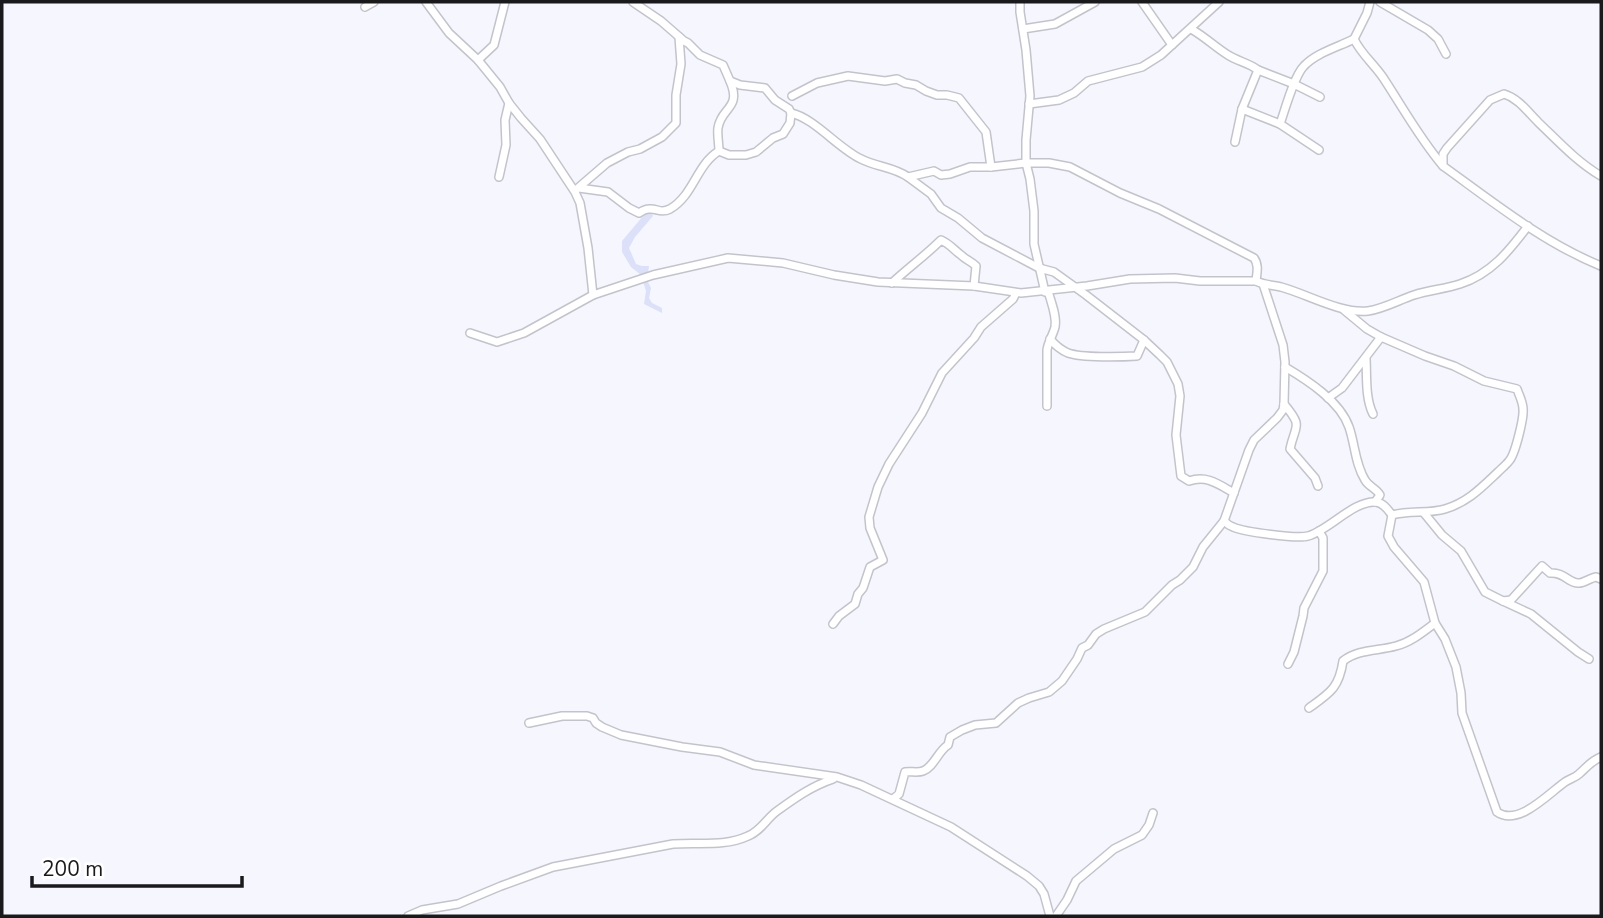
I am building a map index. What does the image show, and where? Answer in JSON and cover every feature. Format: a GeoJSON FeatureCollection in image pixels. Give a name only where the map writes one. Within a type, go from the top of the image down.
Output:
{"type":"FeatureCollection","features":[{"type":"Feature","properties":{"kind":"street"},"geometry":{"type":"LineString","coordinates":[[365,8],[374,2]]}},
{"type":"Feature","properties":{"kind":"street"},"geometry":{"type":"LineString","coordinates":[[425,2],[449,33],[478,60],[500,87],[509,103],[540,139],[577,190],[588,248],[593,295]]}},
{"type":"Feature","properties":{"kind":"street"},"geometry":{"type":"LineString","coordinates":[[478,60],[494,46],[505,2]]}},
{"type":"Feature","properties":{"kind":"street"},"geometry":{"type":"LineString","coordinates":[[633,2],[661,21],[700,55],[723,65],[734,89],[734,101],[718,129],[719,151]]}},
{"type":"Feature","properties":{"kind":"street"},"geometry":{"type":"LineString","coordinates":[[1020,2],[1029,78],[1026,163],[1034,211],[1034,244],[1055,322],[1047,350],[1047,406]]}},
{"type":"Feature","properties":{"kind":"street"},"geometry":{"type":"LineString","coordinates":[[1023,29],[1055,24],[1095,2]]}},
{"type":"Feature","properties":{"kind":"street"},"geometry":{"type":"LineString","coordinates":[[1142,2],[1172,45]]}},
{"type":"Feature","properties":{"kind":"street"},"geometry":{"type":"LineString","coordinates":[[1280,124],[1303,67],[1316,57],[1354,39],[1370,2]]}},
{"type":"Feature","properties":{"kind":"street"},"geometry":{"type":"LineString","coordinates":[[1380,2],[1428,30],[1438,39],[1446,54]]}},
{"type":"Feature","properties":{"kind":"street"},"geometry":{"type":"LineString","coordinates":[[1029,104],[1059,100],[1074,93],[1088,81],[1142,67],[1161,55],[1191,29],[1213,4]]}},
{"type":"Feature","properties":{"kind":"street"},"geometry":{"type":"LineString","coordinates":[[1191,29],[1232,57],[1320,97]]}},
{"type":"Feature","properties":{"kind":"street"},"geometry":{"type":"LineString","coordinates":[[577,190],[607,163],[662,137],[676,123],[676,95],[681,64],[679,37]]}},
{"type":"Feature","properties":{"kind":"street"},"geometry":{"type":"LineString","coordinates":[[1354,39],[1382,76],[1427,148],[1443,166],[1528,226],[1585,260],[1601,266]]}},
{"type":"Feature","properties":{"kind":"street"},"geometry":{"type":"LineString","coordinates":[[1235,142],[1242,109],[1258,70]]}},
{"type":"Feature","properties":{"kind":"street"},"geometry":{"type":"LineString","coordinates":[[792,96],[817,83],[848,76],[897,79],[937,95],[947,94],[959,98],[986,132],[991,167]]}},
{"type":"Feature","properties":{"kind":"street"},"geometry":{"type":"LineString","coordinates":[[730,81],[765,88],[791,113],[860,159],[897,169],[931,194],[941,208],[982,238],[1039,268],[1054,272],[1144,340],[1167,362],[1178,384],[1180,396],[1176,435],[1181,475],[1188,481],[1203,478],[1212,481],[1234,493]]}},
{"type":"Feature","properties":{"kind":"street"},"geometry":{"type":"LineString","coordinates":[[1443,166],[1443,154],[1447,148],[1490,100],[1504,94],[1517,100],[1567,150],[1601,176]]}},
{"type":"Feature","properties":{"kind":"street"},"geometry":{"type":"LineString","coordinates":[[499,177],[506,145],[505,120],[509,103]]}},
{"type":"Feature","properties":{"kind":"street"},"geometry":{"type":"LineString","coordinates":[[1242,109],[1280,124],[1319,149]]}},
{"type":"Feature","properties":{"kind":"street"},"geometry":{"type":"LineString","coordinates":[[719,151],[729,155],[756,152],[783,134],[790,123],[791,113]]}},
{"type":"Feature","properties":{"kind":"street"},"geometry":{"type":"LineString","coordinates":[[577,190],[608,192],[639,212],[650,208],[661,212],[671,209],[688,192],[701,168],[719,151]]}},
{"type":"Feature","properties":{"kind":"street"},"geometry":{"type":"LineString","coordinates":[[894,799],[900,794],[905,772],[926,769],[948,745],[950,737],[975,725],[996,723],[1018,703],[1049,692],[1062,681],[1082,648],[1088,645],[1096,634],[1145,612],[1193,567],[1203,547],[1224,521],[1248,450],[1283,410],[1285,367],[1283,345],[1259,283],[1257,262],[1242,251],[1070,167],[1026,163],[970,167],[950,174],[934,171],[908,177]]}},
{"type":"Feature","properties":{"kind":"street"},"geometry":{"type":"LineString","coordinates":[[470,333],[497,342],[524,333],[593,295],[653,275],[728,258],[783,262],[846,278],[892,284],[974,286],[1016,293],[1047,292],[1130,279],[1175,278],[1259,283],[1280,287],[1337,306],[1370,311],[1481,276],[1501,259],[1528,226]]}},
{"type":"Feature","properties":{"kind":"street"},"geometry":{"type":"LineString","coordinates":[[892,284],[941,240],[976,266],[974,286]]}},
{"type":"Feature","properties":{"kind":"street"},"geometry":{"type":"LineString","coordinates":[[833,624],[855,604],[870,567],[883,560],[870,528],[870,517],[878,487],[890,464],[922,413],[942,373],[981,327],[1013,299],[1016,293]]}},
{"type":"Feature","properties":{"kind":"street"},"geometry":{"type":"LineString","coordinates":[[1337,306],[1381,337],[1484,381],[1517,389],[1521,400],[1522,420],[1511,460],[1477,493],[1464,502],[1445,509],[1392,515]]}},
{"type":"Feature","properties":{"kind":"street"},"geometry":{"type":"LineString","coordinates":[[1367,329],[1366,317],[1370,311]]}},
{"type":"Feature","properties":{"kind":"street"},"geometry":{"type":"LineString","coordinates":[[1328,398],[1342,388],[1381,337]]}},
{"type":"Feature","properties":{"kind":"street"},"geometry":{"type":"LineString","coordinates":[[1050,339],[1068,353],[1084,356],[1137,356],[1144,340]]}},
{"type":"Feature","properties":{"kind":"street"},"geometry":{"type":"LineString","coordinates":[[1366,358],[1368,397],[1373,414]]}},
{"type":"Feature","properties":{"kind":"street"},"geometry":{"type":"LineString","coordinates":[[1285,367],[1328,398],[1348,423],[1359,469],[1370,487],[1380,495],[1376,502]]}},
{"type":"Feature","properties":{"kind":"street"},"geometry":{"type":"LineString","coordinates":[[1284,404],[1294,416],[1297,426],[1290,449],[1315,478],[1318,486]]}},
{"type":"Feature","properties":{"kind":"street"},"geometry":{"type":"LineString","coordinates":[[1224,521],[1231,527],[1269,535],[1306,537],[1363,505],[1376,502],[1384,505],[1392,515],[1388,536],[1424,582],[1435,623],[1445,639],[1455,667],[1462,713],[1497,812],[1504,817],[1514,817],[1526,811],[1601,757]]}},
{"type":"Feature","properties":{"kind":"street"},"geometry":{"type":"LineString","coordinates":[[1424,513],[1442,535],[1461,551],[1485,592],[1531,614],[1589,659]]}},
{"type":"Feature","properties":{"kind":"street"},"geometry":{"type":"LineString","coordinates":[[1288,664],[1294,652],[1304,608],[1323,570],[1323,538],[1319,531]]}},
{"type":"Feature","properties":{"kind":"street"},"geometry":{"type":"LineString","coordinates":[[1503,601],[1511,600],[1542,566],[1550,573],[1563,575],[1573,583],[1596,577],[1601,579]]}},
{"type":"Feature","properties":{"kind":"street"},"geometry":{"type":"LineString","coordinates":[[1309,708],[1329,694],[1339,679],[1343,661],[1350,655],[1397,646],[1416,638],[1435,623]]}},
{"type":"Feature","properties":{"kind":"street"},"geometry":{"type":"LineString","coordinates":[[529,723],[562,716],[591,716],[601,727],[621,735],[720,752],[754,765],[837,777],[894,799],[951,827],[1027,876],[1044,894],[1050,916]]}},
{"type":"Feature","properties":{"kind":"street"},"geometry":{"type":"LineString","coordinates":[[408,916],[422,910],[458,904],[553,867],[673,844],[715,844],[749,836],[775,812],[815,785],[837,777]]}},
{"type":"Feature","properties":{"kind":"street"},"geometry":{"type":"LineString","coordinates":[[1056,916],[1076,881],[1114,849],[1142,835],[1153,813]]}},
{"type":"Feature","properties":{"kind":"shaded area"},"geometry":{"type":"Polygon","coordinates":[[[649,209],[653,216],[629,248],[636,264],[649,266],[649,298],[652,303],[662,308],[662,313],[644,304],[646,291],[641,275],[631,267],[622,252],[622,241],[649,209]]]}}]}
